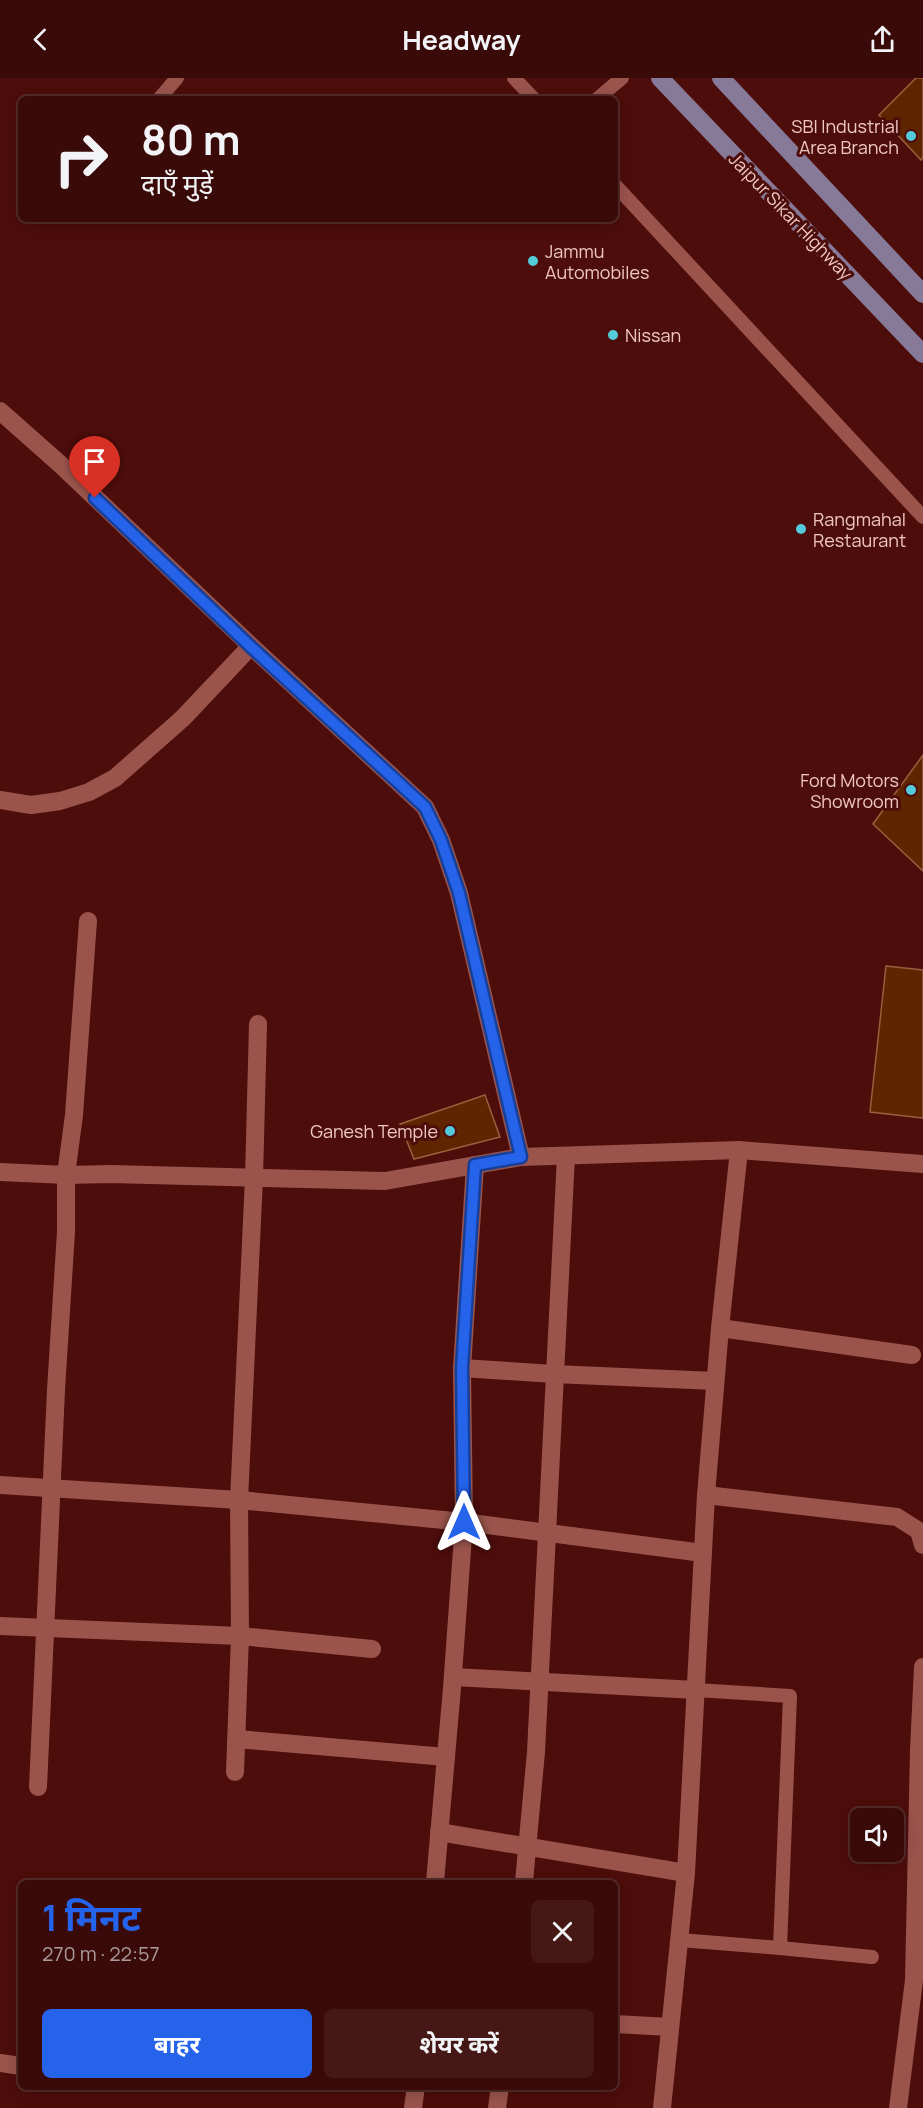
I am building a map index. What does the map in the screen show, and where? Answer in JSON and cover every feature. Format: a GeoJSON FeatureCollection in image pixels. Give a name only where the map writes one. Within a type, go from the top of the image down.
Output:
{"type":"FeatureCollection","features":[{"type":"Feature","properties":{"kind":"main road","name":"Jaipur Sikar Highway"},"geometry":{"type":"LineString","coordinates":[[660,78],[923,354]]}},
{"type":"Feature","properties":{"kind":"main road"},"geometry":{"type":"LineString","coordinates":[[721,78],[923,294]]}},
{"type":"Feature","properties":{"kind":"street"},"geometry":{"type":"LineString","coordinates":[[0,411],[61,465],[250,646],[425,807],[441,840],[459,893],[521,1157]]}},
{"type":"Feature","properties":{"kind":"street"},"geometry":{"type":"LineString","coordinates":[[0,800],[31,804],[60,801],[90,792],[115,778],[183,718],[250,646]]}},
{"type":"Feature","properties":{"kind":"street"},"geometry":{"type":"LineString","coordinates":[[38,1787],[66,1232],[66,1175],[74,1115],[88,921]]}},
{"type":"Feature","properties":{"kind":"street"},"geometry":{"type":"LineString","coordinates":[[235,1772],[240,1636],[239,1500],[254,1178],[258,1024]]}},
{"type":"Feature","properties":{"kind":"street"},"geometry":{"type":"LineString","coordinates":[[0,1172],[385,1181],[521,1157],[739,1150],[923,1164]]}},
{"type":"Feature","properties":{"kind":"street"},"geometry":{"type":"LineString","coordinates":[[662,2108],[686,1873],[706,1495],[720,1329],[739,1150]]}},
{"type":"Feature","properties":{"kind":"street"},"geometry":{"type":"LineString","coordinates":[[524,1880],[540,1682],[566,1156]]}},
{"type":"Feature","properties":{"kind":"street"},"geometry":{"type":"LineString","coordinates":[[435,1880],[464,1522],[462,1368],[475,1165]]}},
{"type":"Feature","properties":{"kind":"street"},"geometry":{"type":"LineString","coordinates":[[720,1329],[912,1355]]}},
{"type":"Feature","properties":{"kind":"street"},"geometry":{"type":"LineString","coordinates":[[462,1368],[716,1381]]}},
{"type":"Feature","properties":{"kind":"street"},"geometry":{"type":"LineString","coordinates":[[0,1485],[239,1500],[464,1522],[703,1553]]}},
{"type":"Feature","properties":{"kind":"street"},"geometry":{"type":"LineString","coordinates":[[706,1495],[897,1517],[919,1531],[923,1545]]}},
{"type":"Feature","properties":{"kind":"street"},"geometry":{"type":"LineString","coordinates":[[0,1626],[240,1636],[372,1649]]}},
{"type":"Feature","properties":{"kind":"street"},"geometry":{"type":"LineString","coordinates":[[898,2108],[918,1981],[919,1750],[923,1667]]}},
{"type":"Feature","properties":{"kind":"street"},"geometry":{"type":"LineString","coordinates":[[453,1677],[696,1690]]}},
{"type":"Feature","properties":{"kind":"street"},"geometry":{"type":"LineString","coordinates":[[237,1739],[446,1757]]}},
{"type":"Feature","properties":{"kind":"street"},"geometry":{"type":"LineString","coordinates":[[439,1832],[686,1873]]}},
{"type":"Feature","properties":{"kind":"street"},"geometry":{"type":"LineString","coordinates":[[618,2024],[670,2027]]}},
{"type":"Feature","properties":{"kind":"street"},"geometry":{"type":"LineString","coordinates":[[0,2063],[18,2066]]}},
{"type":"Feature","properties":{"kind":"street"},"geometry":{"type":"LineString","coordinates":[[413,2108],[415,2090]]}},
{"type":"Feature","properties":{"kind":"street"},"geometry":{"type":"LineString","coordinates":[[497,2108],[499,2090]]}},
{"type":"Feature","properties":{"kind":"lane"},"geometry":{"type":"LineString","coordinates":[[162,96],[177,78]]}},
{"type":"Feature","properties":{"kind":"lane"},"geometry":{"type":"LineString","coordinates":[[514,78],[531,96]]}},
{"type":"Feature","properties":{"kind":"lane"},"geometry":{"type":"LineString","coordinates":[[600,96],[621,78]]}},
{"type":"Feature","properties":{"kind":"lane"},"geometry":{"type":"LineString","coordinates":[[618,188],[923,517]]}},
{"type":"Feature","properties":{"kind":"lane"},"geometry":{"type":"LineString","coordinates":[[696,1690],[790,1696],[780,1948]]}},
{"type":"Feature","properties":{"kind":"lane"},"geometry":{"type":"LineString","coordinates":[[680,1940],[872,1957]]}},
{"type":"Feature","properties":{"kind":"building","name":"SBI Industrial Area Branch"},"geometry":{"type":"Polygon","coordinates":[[[916,78],[923,78],[923,157],[921,160],[879,115],[916,78]]]}},
{"type":"Feature","properties":{"kind":"building","name":"Ford Motors Showroom"},"geometry":{"type":"Polygon","coordinates":[[[923,755],[923,871],[873,824],[923,755]]]}},
{"type":"Feature","properties":{"kind":"building"},"geometry":{"type":"Polygon","coordinates":[[[886,966],[923,970],[923,1118],[870,1112],[886,966]]]}},
{"type":"Feature","properties":{"kind":"building","name":"Ganesh Temple"},"geometry":{"type":"Polygon","coordinates":[[[485,1095],[500,1137],[414,1159],[400,1124],[485,1095]]]}},
{"type":"Feature","properties":{"kind":"place","name":"SBI Industrial Area Branch"},"geometry":{"type":"Point","coordinates":[911,136]}},
{"type":"Feature","properties":{"kind":"place","name":"Jammu Automobiles"},"geometry":{"type":"Point","coordinates":[533,261]}},
{"type":"Feature","properties":{"kind":"place","name":"Nissan"},"geometry":{"type":"Point","coordinates":[613,335]}},
{"type":"Feature","properties":{"kind":"place","name":"Rangmahal Restaurant"},"geometry":{"type":"Point","coordinates":[801,529]}},
{"type":"Feature","properties":{"kind":"place","name":"Ford Motors Showroom"},"geometry":{"type":"Point","coordinates":[911,790]}},
{"type":"Feature","properties":{"kind":"place","name":"Ganesh Temple"},"geometry":{"type":"Point","coordinates":[450,1131]}},
{"type":"Feature","properties":{"kind":"route"},"geometry":{"type":"LineString","coordinates":[[95,498],[250,646],[425,807],[441,840],[459,893],[521,1157],[475,1165],[462,1368],[464,1522]]}}]}
